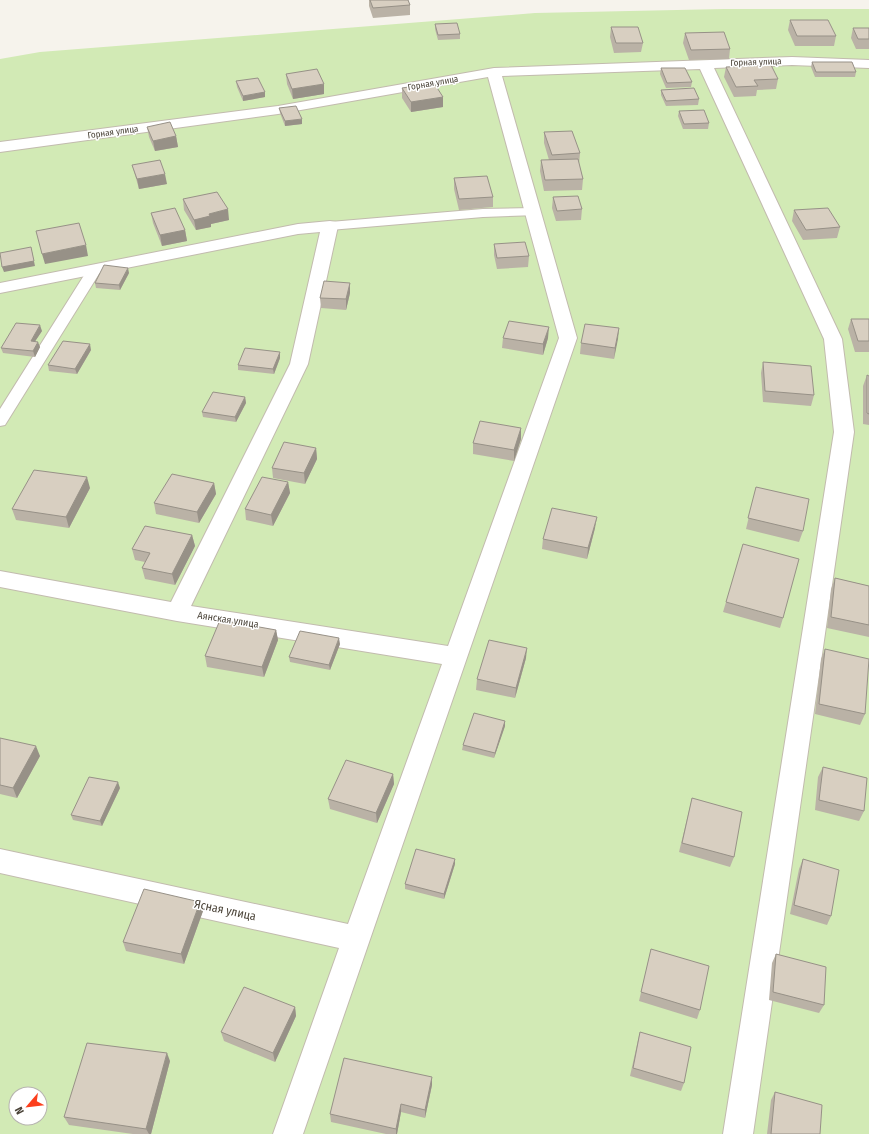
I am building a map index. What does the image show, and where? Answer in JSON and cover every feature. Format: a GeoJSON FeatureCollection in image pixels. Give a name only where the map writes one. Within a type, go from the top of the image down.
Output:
{"type":"FeatureCollection","features":[{"type":"Feature","properties":{"kind":"street","name":"Горная улица"},"geometry":{"type":"LineString","coordinates":[[0,147],[278,110],[494,72],[792,61],[869,64]]}},
{"type":"Feature","properties":{"kind":"street"},"geometry":{"type":"LineString","coordinates":[[705,64],[833,338],[844,432],[738,1134]]}},
{"type":"Feature","properties":{"kind":"street"},"geometry":{"type":"LineString","coordinates":[[288,1134],[568,338],[494,72]]}},
{"type":"Feature","properties":{"kind":"street"},"geometry":{"type":"LineString","coordinates":[[0,288],[298,229],[330,226],[300,364],[176,612]]}},
{"type":"Feature","properties":{"kind":"street","name":"Аянская улица"},"geometry":{"type":"LineString","coordinates":[[0,579],[176,612],[456,657]]}},
{"type":"Feature","properties":{"kind":"street","name":"Ясная улица"},"geometry":{"type":"LineString","coordinates":[[0,861],[357,938]]}},
{"type":"Feature","properties":{"kind":"lane"},"geometry":{"type":"LineString","coordinates":[[330,226],[484,213],[533,212]]}},
{"type":"Feature","properties":{"kind":"lane"},"geometry":{"type":"LineString","coordinates":[[0,422],[95,269]]}},
{"type":"Feature","properties":{"kind":"green space"},"geometry":{"type":"Polygon","coordinates":[[[724,9],[869,9],[869,1134],[0,1134],[0,59],[40,52],[535,13],[724,9]]]}},
{"type":"Feature","properties":{"kind":"building"},"geometry":{"type":"Polygon","coordinates":[[[370,0],[408,0],[410,5],[373,8],[370,0]]]}},
{"type":"Feature","properties":{"kind":"building"},"geometry":{"type":"Polygon","coordinates":[[[790,20],[828,20],[836,36],[797,36],[790,20]]]}},
{"type":"Feature","properties":{"kind":"building"},"geometry":{"type":"Polygon","coordinates":[[[457,23],[460,34],[438,35],[435,24],[457,23]]]}},
{"type":"Feature","properties":{"kind":"building"},"geometry":{"type":"Polygon","coordinates":[[[611,27],[638,27],[643,43],[616,43],[611,27]]]}},
{"type":"Feature","properties":{"kind":"building"},"geometry":{"type":"Polygon","coordinates":[[[853,28],[869,28],[869,39],[858,39],[853,28]]]}},
{"type":"Feature","properties":{"kind":"building"},"geometry":{"type":"Polygon","coordinates":[[[724,32],[730,49],[691,50],[685,33],[724,32]]]}},
{"type":"Feature","properties":{"kind":"building"},"geometry":{"type":"Polygon","coordinates":[[[812,62],[852,62],[856,72],[816,72],[812,62]]]}},
{"type":"Feature","properties":{"kind":"building"},"geometry":{"type":"Polygon","coordinates":[[[771,65],[778,79],[754,80],[758,86],[736,87],[726,67],[771,65]]]}},
{"type":"Feature","properties":{"kind":"building"},"geometry":{"type":"Polygon","coordinates":[[[661,68],[685,68],[692,82],[667,83],[661,68]]]}},
{"type":"Feature","properties":{"kind":"building"},"geometry":{"type":"Polygon","coordinates":[[[317,69],[324,84],[292,89],[286,74],[317,69]]]}},
{"type":"Feature","properties":{"kind":"building"},"geometry":{"type":"Polygon","coordinates":[[[258,78],[265,92],[243,96],[236,81],[258,78]]]}},
{"type":"Feature","properties":{"kind":"building"},"geometry":{"type":"Polygon","coordinates":[[[434,83],[443,97],[411,102],[402,88],[434,83]]]}},
{"type":"Feature","properties":{"kind":"building"},"geometry":{"type":"Polygon","coordinates":[[[694,88],[699,99],[666,101],[661,90],[694,88]]]}},
{"type":"Feature","properties":{"kind":"building"},"geometry":{"type":"Polygon","coordinates":[[[296,106],[302,119],[285,121],[279,108],[296,106]]]}},
{"type":"Feature","properties":{"kind":"building"},"geometry":{"type":"Polygon","coordinates":[[[704,110],[709,123],[684,124],[679,111],[704,110]]]}},
{"type":"Feature","properties":{"kind":"building"},"geometry":{"type":"Polygon","coordinates":[[[170,122],[176,136],[153,141],[147,127],[170,122]]]}},
{"type":"Feature","properties":{"kind":"building"},"geometry":{"type":"Polygon","coordinates":[[[572,131],[580,153],[552,155],[544,132],[572,131]]]}},
{"type":"Feature","properties":{"kind":"building"},"geometry":{"type":"Polygon","coordinates":[[[578,159],[583,179],[545,180],[541,160],[578,159]]]}},
{"type":"Feature","properties":{"kind":"building"},"geometry":{"type":"Polygon","coordinates":[[[160,160],[165,174],[137,179],[132,165],[160,160]]]}},
{"type":"Feature","properties":{"kind":"building"},"geometry":{"type":"Polygon","coordinates":[[[487,176],[493,197],[459,199],[454,178],[487,176]]]}},
{"type":"Feature","properties":{"kind":"building"},"geometry":{"type":"Polygon","coordinates":[[[217,192],[228,209],[194,220],[183,199],[217,192]]]}},
{"type":"Feature","properties":{"kind":"building"},"geometry":{"type":"Polygon","coordinates":[[[578,196],[582,209],[557,211],[553,197],[578,196]]]}},
{"type":"Feature","properties":{"kind":"building"},"geometry":{"type":"Polygon","coordinates":[[[175,208],[185,230],[160,235],[151,213],[175,208]]]}},
{"type":"Feature","properties":{"kind":"building"},"geometry":{"type":"Polygon","coordinates":[[[828,208],[840,227],[806,230],[794,210],[828,208]]]}},
{"type":"Feature","properties":{"kind":"building"},"geometry":{"type":"Polygon","coordinates":[[[79,223],[86,245],[42,254],[36,231],[79,223]]]}},
{"type":"Feature","properties":{"kind":"building"},"geometry":{"type":"Polygon","coordinates":[[[525,242],[529,256],[497,258],[494,244],[525,242]]]}},
{"type":"Feature","properties":{"kind":"building"},"geometry":{"type":"Polygon","coordinates":[[[31,247],[34,261],[2,267],[0,253],[31,247]]]}},
{"type":"Feature","properties":{"kind":"building"},"geometry":{"type":"Polygon","coordinates":[[[104,265],[128,268],[119,285],[95,283],[104,265]]]}},
{"type":"Feature","properties":{"kind":"building"},"geometry":{"type":"Polygon","coordinates":[[[324,281],[350,283],[346,299],[320,298],[324,281]]]}},
{"type":"Feature","properties":{"kind":"building"},"geometry":{"type":"Polygon","coordinates":[[[851,319],[869,319],[869,341],[858,341],[851,319]]]}},
{"type":"Feature","properties":{"kind":"building"},"geometry":{"type":"Polygon","coordinates":[[[509,321],[549,327],[543,344],[503,338],[509,321]]]}},
{"type":"Feature","properties":{"kind":"building"},"geometry":{"type":"Polygon","coordinates":[[[16,323],[40,325],[31,341],[38,342],[33,351],[1,348],[16,323]]]}},
{"type":"Feature","properties":{"kind":"building"},"geometry":{"type":"Polygon","coordinates":[[[585,324],[619,328],[615,348],[581,343],[585,324]]]}},
{"type":"Feature","properties":{"kind":"building"},"geometry":{"type":"Polygon","coordinates":[[[63,341],[90,344],[75,369],[48,365],[63,341]]]}},
{"type":"Feature","properties":{"kind":"building"},"geometry":{"type":"Polygon","coordinates":[[[245,348],[280,352],[273,369],[238,365],[245,348]]]}},
{"type":"Feature","properties":{"kind":"building"},"geometry":{"type":"Polygon","coordinates":[[[763,362],[811,366],[814,395],[765,391],[763,362]]]}},
{"type":"Feature","properties":{"kind":"building"},"geometry":{"type":"Polygon","coordinates":[[[867,375],[869,376],[869,414],[867,413],[867,375]]]}},
{"type":"Feature","properties":{"kind":"building"},"geometry":{"type":"Polygon","coordinates":[[[213,392],[245,397],[235,417],[202,412],[213,392]]]}},
{"type":"Feature","properties":{"kind":"building"},"geometry":{"type":"Polygon","coordinates":[[[480,421],[521,428],[514,450],[473,443],[480,421]]]}},
{"type":"Feature","properties":{"kind":"building"},"geometry":{"type":"Polygon","coordinates":[[[284,442],[316,448],[304,473],[272,468],[284,442]]]}},
{"type":"Feature","properties":{"kind":"building"},"geometry":{"type":"Polygon","coordinates":[[[34,470],[87,477],[66,517],[12,509],[34,470]]]}},
{"type":"Feature","properties":{"kind":"building"},"geometry":{"type":"Polygon","coordinates":[[[172,474],[214,483],[197,512],[154,503],[172,474]]]}},
{"type":"Feature","properties":{"kind":"building"},"geometry":{"type":"Polygon","coordinates":[[[262,477],[288,482],[271,515],[245,509],[262,477]]]}},
{"type":"Feature","properties":{"kind":"building"},"geometry":{"type":"Polygon","coordinates":[[[756,487],[809,499],[803,531],[748,518],[756,487]]]}},
{"type":"Feature","properties":{"kind":"building"},"geometry":{"type":"Polygon","coordinates":[[[552,508],[597,517],[588,548],[543,539],[552,508]]]}},
{"type":"Feature","properties":{"kind":"building"},"geometry":{"type":"Polygon","coordinates":[[[145,526],[192,535],[172,574],[142,568],[150,553],[132,549],[145,526]]]}},
{"type":"Feature","properties":{"kind":"building"},"geometry":{"type":"Polygon","coordinates":[[[743,544],[799,559],[783,618],[726,602],[743,544]]]}},
{"type":"Feature","properties":{"kind":"building"},"geometry":{"type":"Polygon","coordinates":[[[835,578],[869,586],[869,625],[831,617],[835,578]]]}},
{"type":"Feature","properties":{"kind":"building"},"geometry":{"type":"Polygon","coordinates":[[[220,620],[276,630],[262,667],[205,656],[220,620]]]}},
{"type":"Feature","properties":{"kind":"building"},"geometry":{"type":"Polygon","coordinates":[[[300,631],[339,638],[329,665],[289,657],[300,631]]]}},
{"type":"Feature","properties":{"kind":"building"},"geometry":{"type":"Polygon","coordinates":[[[489,640],[527,648],[516,688],[477,679],[489,640]]]}},
{"type":"Feature","properties":{"kind":"building"},"geometry":{"type":"Polygon","coordinates":[[[825,649],[869,659],[865,714],[819,704],[825,649]]]}},
{"type":"Feature","properties":{"kind":"building"},"geometry":{"type":"Polygon","coordinates":[[[474,713],[505,721],[495,753],[463,745],[474,713]]]}},
{"type":"Feature","properties":{"kind":"building"},"geometry":{"type":"Polygon","coordinates":[[[0,738],[36,746],[13,788],[0,785],[0,738]]]}},
{"type":"Feature","properties":{"kind":"building"},"geometry":{"type":"Polygon","coordinates":[[[346,760],[393,774],[376,813],[328,799],[346,760]]]}},
{"type":"Feature","properties":{"kind":"building"},"geometry":{"type":"Polygon","coordinates":[[[823,767],[867,778],[864,811],[819,800],[823,767]]]}},
{"type":"Feature","properties":{"kind":"building"},"geometry":{"type":"Polygon","coordinates":[[[89,777],[118,782],[100,821],[71,815],[89,777]]]}},
{"type":"Feature","properties":{"kind":"building"},"geometry":{"type":"Polygon","coordinates":[[[692,798],[742,812],[734,857],[682,843],[692,798]]]}},
{"type":"Feature","properties":{"kind":"building"},"geometry":{"type":"Polygon","coordinates":[[[416,849],[455,859],[444,894],[405,884],[416,849]]]}},
{"type":"Feature","properties":{"kind":"building"},"geometry":{"type":"Polygon","coordinates":[[[803,859],[839,870],[831,916],[794,905],[803,859]]]}},
{"type":"Feature","properties":{"kind":"building"},"geometry":{"type":"Polygon","coordinates":[[[144,889],[200,902],[181,954],[123,942],[144,889]]]}},
{"type":"Feature","properties":{"kind":"building"},"geometry":{"type":"Polygon","coordinates":[[[651,949],[709,966],[700,1010],[641,992],[651,949]]]}},
{"type":"Feature","properties":{"kind":"building"},"geometry":{"type":"Polygon","coordinates":[[[776,954],[826,967],[824,1005],[773,992],[776,954]]]}},
{"type":"Feature","properties":{"kind":"building"},"geometry":{"type":"Polygon","coordinates":[[[244,987],[295,1007],[273,1053],[221,1032],[244,987]]]}},
{"type":"Feature","properties":{"kind":"building"},"geometry":{"type":"Polygon","coordinates":[[[640,1032],[691,1047],[684,1083],[633,1068],[640,1032]]]}},
{"type":"Feature","properties":{"kind":"building"},"geometry":{"type":"Polygon","coordinates":[[[87,1043],[167,1053],[146,1129],[64,1117],[87,1043]]]}},
{"type":"Feature","properties":{"kind":"building"},"geometry":{"type":"Polygon","coordinates":[[[344,1058],[432,1077],[425,1110],[401,1104],[396,1129],[330,1114],[344,1058]]]}},
{"type":"Feature","properties":{"kind":"building"},"geometry":{"type":"Polygon","coordinates":[[[775,1092],[822,1105],[820,1134],[771,1134],[775,1092]]]}}]}
